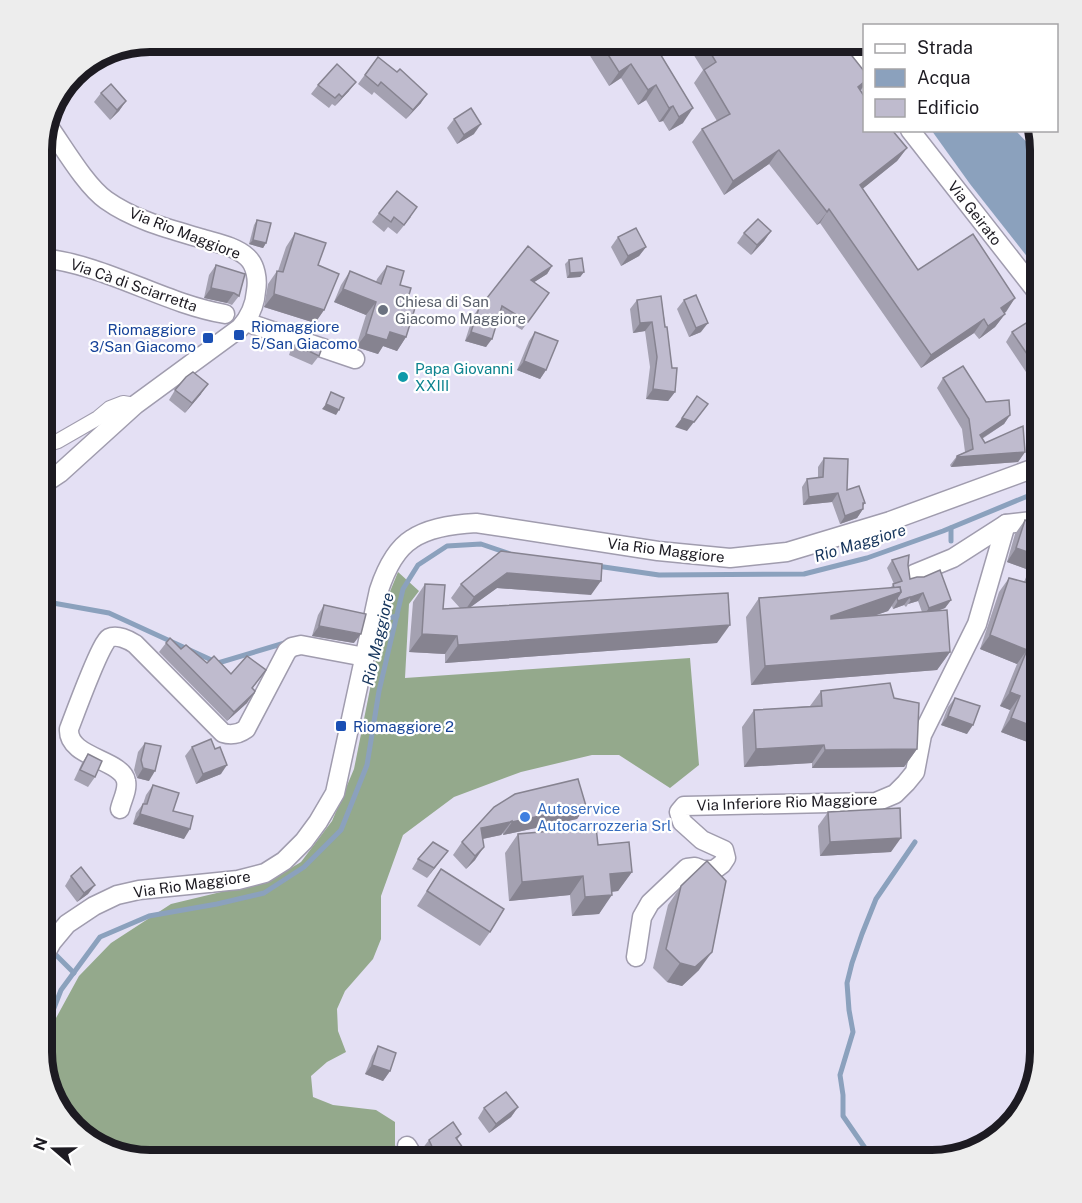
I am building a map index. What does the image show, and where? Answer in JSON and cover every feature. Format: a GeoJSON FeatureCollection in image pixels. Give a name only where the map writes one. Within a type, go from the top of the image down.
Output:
{"type":"FeatureCollection","features":[{"type":"Feature","properties":{"kind":"street"},"geometry":{"type":"LineString","coordinates":[[854,53],[863,66]]}},
{"type":"Feature","properties":{"kind":"street","name":"Via Geirato"},"geometry":{"type":"LineString","coordinates":[[912,132],[1030,283]]}},
{"type":"Feature","properties":{"kind":"street","name":"Via Rio Maggiore"},"geometry":{"type":"LineString","coordinates":[[54,135],[90,185],[106,200],[160,226],[227,246],[247,257],[255,270],[257,286],[255,301],[246,322]]}},
{"type":"Feature","properties":{"kind":"street","name":"Via Cà di Sciarretta"},"geometry":{"type":"LineString","coordinates":[[53,259],[99,270],[171,298],[225,314]]}},
{"type":"Feature","properties":{"kind":"street"},"geometry":{"type":"LineString","coordinates":[[53,478],[135,405],[246,322],[355,358]]}},
{"type":"Feature","properties":{"kind":"street"},"geometry":{"type":"LineString","coordinates":[[53,443],[98,418],[110,408],[123,403],[135,405]]}},
{"type":"Feature","properties":{"kind":"street","name":"Via Rio Maggiore"},"geometry":{"type":"LineString","coordinates":[[52,942],[67,924],[94,906],[117,895],[139,890],[238,880],[265,873],[284,861],[303,842],[335,793],[382,578],[392,561],[412,538],[459,524],[476,524],[658,551],[730,558],[787,552],[890,521],[1030,470]]}},
{"type":"Feature","properties":{"kind":"street"},"geometry":{"type":"LineString","coordinates":[[914,574],[953,558],[1006,524],[1030,521]]}},
{"type":"Feature","properties":{"kind":"street","name":"Via Inferiore Rio Maggiore"},"geometry":{"type":"LineString","coordinates":[[636,957],[642,917],[650,903],[687,868],[714,870],[726,858],[724,850],[702,840],[682,822],[680,812],[684,806],[876,802],[895,794],[906,783],[915,772],[922,735],[977,624],[1006,524]]}},
{"type":"Feature","properties":{"kind":"street"},"geometry":{"type":"LineString","coordinates":[[120,809],[127,785],[124,775],[83,751],[71,741],[69,734],[105,640],[115,637],[128,639],[135,644],[223,733],[229,735],[241,733],[246,729],[287,651],[292,647],[301,645],[365,657]]}},
{"type":"Feature","properties":{"kind":"green space"},"geometry":{"type":"Polygon","coordinates":[[[398,572],[419,591],[409,604],[405,678],[690,658],[699,765],[670,788],[619,755],[592,755],[521,772],[454,797],[403,835],[381,896],[381,939],[373,959],[345,991],[337,1009],[338,1031],[346,1052],[327,1062],[311,1076],[313,1097],[333,1105],[376,1110],[395,1122],[397,1150],[131,1149],[96,1134],[86,1126],[84,1119],[80,1119],[66,1102],[54,1072],[52,1030],[79,976],[111,943],[171,904],[266,883],[301,862],[332,821],[354,769],[389,594],[398,572]]]}},
{"type":"Feature","properties":{"kind":"water"},"geometry":{"type":"Polygon","coordinates":[[[933,132],[1017,132],[1029,145],[1030,260],[933,132]]]}},
{"type":"Feature","properties":{"kind":"building"},"geometry":{"type":"Polygon","coordinates":[[[607,53],[659,53],[693,108],[679,117],[673,106],[669,108],[656,85],[648,90],[631,64],[619,72],[607,53]]]}},
{"type":"Feature","properties":{"kind":"building"},"geometry":{"type":"Polygon","coordinates":[[[710,53],[850,53],[863,70],[863,83],[858,87],[863,94],[863,132],[894,132],[907,148],[860,185],[918,270],[973,234],[1015,298],[1001,308],[1005,314],[988,326],[984,319],[931,355],[829,209],[827,212],[779,150],[733,181],[702,129],[730,114],[704,70],[716,62],[710,53]]]}},
{"type":"Feature","properties":{"kind":"building"},"geometry":{"type":"Polygon","coordinates":[[[378,57],[397,72],[400,69],[427,94],[413,110],[381,82],[378,86],[365,75],[378,57]]]}},
{"type":"Feature","properties":{"kind":"building"},"geometry":{"type":"Polygon","coordinates":[[[337,64],[356,82],[342,97],[339,94],[335,98],[318,85],[337,64]]]}},
{"type":"Feature","properties":{"kind":"building"},"geometry":{"type":"Polygon","coordinates":[[[111,84],[126,101],[117,110],[101,93],[111,84]]]}},
{"type":"Feature","properties":{"kind":"building"},"geometry":{"type":"Polygon","coordinates":[[[471,108],[481,124],[464,135],[454,119],[471,108]]]}},
{"type":"Feature","properties":{"kind":"building"},"geometry":{"type":"Polygon","coordinates":[[[397,191],[417,207],[404,225],[394,217],[391,222],[379,213],[397,191]]]}},
{"type":"Feature","properties":{"kind":"building"},"geometry":{"type":"Polygon","coordinates":[[[758,219],[771,231],[757,245],[744,233],[758,219]]]}},
{"type":"Feature","properties":{"kind":"building"},"geometry":{"type":"Polygon","coordinates":[[[257,220],[271,223],[266,243],[253,240],[257,220]]]}},
{"type":"Feature","properties":{"kind":"building"},"geometry":{"type":"Polygon","coordinates":[[[636,228],[646,247],[628,256],[618,237],[636,228]]]}},
{"type":"Feature","properties":{"kind":"building"},"geometry":{"type":"Polygon","coordinates":[[[295,233],[326,243],[318,265],[339,274],[324,310],[274,294],[277,271],[283,272],[295,233]]]}},
{"type":"Feature","properties":{"kind":"building"},"geometry":{"type":"Polygon","coordinates":[[[528,246],[552,266],[531,280],[549,293],[528,322],[502,306],[492,339],[471,332],[479,308],[528,246]]]}},
{"type":"Feature","properties":{"kind":"building"},"geometry":{"type":"Polygon","coordinates":[[[582,258],[584,272],[570,273],[569,260],[582,258]]]}},
{"type":"Feature","properties":{"kind":"building"},"geometry":{"type":"Polygon","coordinates":[[[216,265],[245,274],[239,296],[211,288],[216,265]]]}},
{"type":"Feature","properties":{"kind":"building"},"geometry":{"type":"Polygon","coordinates":[[[387,266],[404,271],[400,285],[411,288],[406,305],[415,308],[406,337],[390,332],[387,340],[366,334],[376,302],[343,289],[350,271],[381,284],[387,266]]]}},
{"type":"Feature","properties":{"kind":"building"},"geometry":{"type":"Polygon","coordinates":[[[696,295],[708,323],[696,328],[684,300],[696,295]]]}},
{"type":"Feature","properties":{"kind":"building"},"geometry":{"type":"Polygon","coordinates":[[[661,296],[672,368],[677,368],[675,392],[653,389],[657,357],[652,322],[640,323],[637,300],[661,296]]]}},
{"type":"Feature","properties":{"kind":"building"},"geometry":{"type":"Polygon","coordinates":[[[1030,321],[1030,358],[1012,332],[1030,321]]]}},
{"type":"Feature","properties":{"kind":"building"},"geometry":{"type":"Polygon","coordinates":[[[535,332],[558,341],[546,370],[524,361],[535,332]]]}},
{"type":"Feature","properties":{"kind":"building"},"geometry":{"type":"Polygon","coordinates":[[[298,340],[322,348],[319,356],[296,345],[298,340]]]}},
{"type":"Feature","properties":{"kind":"building"},"geometry":{"type":"Polygon","coordinates":[[[963,366],[986,402],[1009,400],[1010,415],[980,435],[985,443],[1023,426],[1025,452],[957,457],[973,449],[969,419],[943,378],[963,366]]]}},
{"type":"Feature","properties":{"kind":"building"},"geometry":{"type":"Polygon","coordinates":[[[193,372],[208,384],[192,403],[175,390],[193,372]]]}},
{"type":"Feature","properties":{"kind":"building"},"geometry":{"type":"Polygon","coordinates":[[[331,392],[344,398],[339,410],[326,404],[331,392]]]}},
{"type":"Feature","properties":{"kind":"building"},"geometry":{"type":"Polygon","coordinates":[[[697,396],[708,404],[694,422],[682,418],[697,396]]]}},
{"type":"Feature","properties":{"kind":"building"},"geometry":{"type":"Polygon","coordinates":[[[824,458],[848,459],[847,490],[859,486],[865,503],[863,503],[863,509],[845,516],[838,493],[809,497],[807,479],[823,477],[824,458]]]}},
{"type":"Feature","properties":{"kind":"building"},"geometry":{"type":"Polygon","coordinates":[[[1025,520],[1030,522],[1030,553],[1016,548],[1025,520]]]}},
{"type":"Feature","properties":{"kind":"building"},"geometry":{"type":"Polygon","coordinates":[[[501,551],[602,564],[601,581],[507,573],[474,597],[461,584],[501,551]]]}},
{"type":"Feature","properties":{"kind":"building"},"geometry":{"type":"Polygon","coordinates":[[[909,555],[910,579],[924,577],[940,570],[951,600],[929,608],[923,593],[911,597],[911,600],[910,597],[898,601],[900,587],[894,588],[893,584],[902,581],[892,560],[909,555]]]}},
{"type":"Feature","properties":{"kind":"building"},"geometry":{"type":"Polygon","coordinates":[[[1009,578],[1028,583],[1030,578],[1030,725],[1011,718],[1020,696],[1010,692],[1027,650],[990,635],[1009,578]]]}},
{"type":"Feature","properties":{"kind":"building"},"geometry":{"type":"Polygon","coordinates":[[[425,584],[445,585],[443,609],[728,593],[730,625],[458,645],[457,636],[422,634],[425,584]]]}},
{"type":"Feature","properties":{"kind":"building"},"geometry":{"type":"Polygon","coordinates":[[[900,587],[901,592],[831,616],[831,619],[947,610],[950,652],[765,666],[759,598],[900,587]]]}},
{"type":"Feature","properties":{"kind":"building"},"geometry":{"type":"Polygon","coordinates":[[[324,605],[366,614],[361,634],[319,626],[324,605]]]}},
{"type":"Feature","properties":{"kind":"building"},"geometry":{"type":"Polygon","coordinates":[[[170,638],[181,649],[186,645],[207,663],[214,656],[231,674],[247,656],[266,670],[252,688],[254,693],[234,712],[166,643],[170,638]]]}},
{"type":"Feature","properties":{"kind":"building"},"geometry":{"type":"Polygon","coordinates":[[[890,683],[894,698],[919,703],[917,749],[825,750],[824,745],[756,749],[754,710],[822,706],[821,691],[890,683]]]}},
{"type":"Feature","properties":{"kind":"building"},"geometry":{"type":"Polygon","coordinates":[[[955,698],[980,706],[973,725],[948,716],[955,698]]]}},
{"type":"Feature","properties":{"kind":"building"},"geometry":{"type":"Polygon","coordinates":[[[211,739],[215,749],[220,747],[227,765],[203,774],[192,747],[211,739]]]}},
{"type":"Feature","properties":{"kind":"building"},"geometry":{"type":"Polygon","coordinates":[[[145,743],[161,746],[155,771],[143,768],[141,760],[145,743]]]}},
{"type":"Feature","properties":{"kind":"building"},"geometry":{"type":"Polygon","coordinates":[[[88,754],[102,761],[95,777],[80,770],[88,754]]]}},
{"type":"Feature","properties":{"kind":"building"},"geometry":{"type":"Polygon","coordinates":[[[578,779],[586,806],[481,828],[484,847],[475,856],[462,842],[494,807],[515,794],[578,779]]]}},
{"type":"Feature","properties":{"kind":"building"},"geometry":{"type":"Polygon","coordinates":[[[153,785],[179,793],[173,811],[193,816],[190,829],[140,814],[143,804],[147,804],[153,785]]]}},
{"type":"Feature","properties":{"kind":"building"},"geometry":{"type":"Polygon","coordinates":[[[900,808],[901,838],[830,842],[828,812],[900,808]]]}},
{"type":"Feature","properties":{"kind":"building"},"geometry":{"type":"Polygon","coordinates":[[[596,827],[598,845],[629,842],[632,872],[610,874],[612,895],[585,897],[583,876],[522,882],[518,834],[596,827]]]}},
{"type":"Feature","properties":{"kind":"building"},"geometry":{"type":"Polygon","coordinates":[[[433,842],[448,851],[434,868],[418,859],[433,842]]]}},
{"type":"Feature","properties":{"kind":"building"},"geometry":{"type":"Polygon","coordinates":[[[707,861],[726,881],[712,952],[695,967],[680,963],[666,949],[681,886],[707,861]]]}},
{"type":"Feature","properties":{"kind":"building"},"geometry":{"type":"Polygon","coordinates":[[[81,867],[95,885],[84,893],[71,876],[81,867]]]}},
{"type":"Feature","properties":{"kind":"building"},"geometry":{"type":"Polygon","coordinates":[[[441,869],[504,909],[490,932],[427,891],[441,869]]]}},
{"type":"Feature","properties":{"kind":"building"},"geometry":{"type":"Polygon","coordinates":[[[378,1046],[396,1053],[390,1071],[372,1065],[378,1046]]]}},
{"type":"Feature","properties":{"kind":"building"},"geometry":{"type":"Polygon","coordinates":[[[506,1092],[518,1107],[496,1124],[484,1108],[506,1092]]]}},
{"type":"Feature","properties":{"kind":"building"},"geometry":{"type":"Polygon","coordinates":[[[453,1122],[461,1134],[456,1138],[464,1150],[434,1150],[429,1140],[453,1122]]]}},
{"type":"Feature","properties":{"kind":"waterway","name":"Rio Maggiore"},"geometry":{"type":"LineString","coordinates":[[597,566],[659,575],[804,574],[867,558],[943,531],[1030,495]]}},
{"type":"Feature","properties":{"kind":"waterway"},"geometry":{"type":"LineString","coordinates":[[951,528],[951,541]]}},
{"type":"Feature","properties":{"kind":"waterway","name":"Rio Maggiore"},"geometry":{"type":"LineString","coordinates":[[52,1013],[61,990],[100,937],[149,916],[264,893],[304,867],[341,830],[367,765],[379,691],[403,589],[418,565],[447,546],[481,544],[510,554]]}},
{"type":"Feature","properties":{"kind":"waterway"},"geometry":{"type":"LineString","coordinates":[[52,603],[109,613],[218,663],[288,642]]}},
{"type":"Feature","properties":{"kind":"waterway"},"geometry":{"type":"LineString","coordinates":[[376,621],[397,616]]}},
{"type":"Feature","properties":{"kind":"waterway"},"geometry":{"type":"LineString","coordinates":[[866,1150],[843,1116],[840,1075],[853,1032],[847,983],[862,934],[876,899],[915,842]]}},
{"type":"Feature","properties":{"kind":"waterway"},"geometry":{"type":"LineString","coordinates":[[52,951],[74,973]]}},
{"type":"Feature","properties":{"kind":"place","name":"Chiesa di San Giacomo Maggiore"},"geometry":{"type":"Point","coordinates":[383,310]}},
{"type":"Feature","properties":{"kind":"place","name":"Riomaggiore 5/San Giacomo"},"geometry":{"type":"Point","coordinates":[239,335]}},
{"type":"Feature","properties":{"kind":"place","name":"Riomaggiore 3/San Giacomo"},"geometry":{"type":"Point","coordinates":[208,338]}},
{"type":"Feature","properties":{"kind":"place","name":"Papa Giovanni XXIII"},"geometry":{"type":"Point","coordinates":[403,377]}},
{"type":"Feature","properties":{"kind":"place","name":"Riomaggiore 2"},"geometry":{"type":"Point","coordinates":[341,726]}},
{"type":"Feature","properties":{"kind":"place","name":"Autoservice Autocarrozzeria Srl"},"geometry":{"type":"Point","coordinates":[525,817]}}]}
